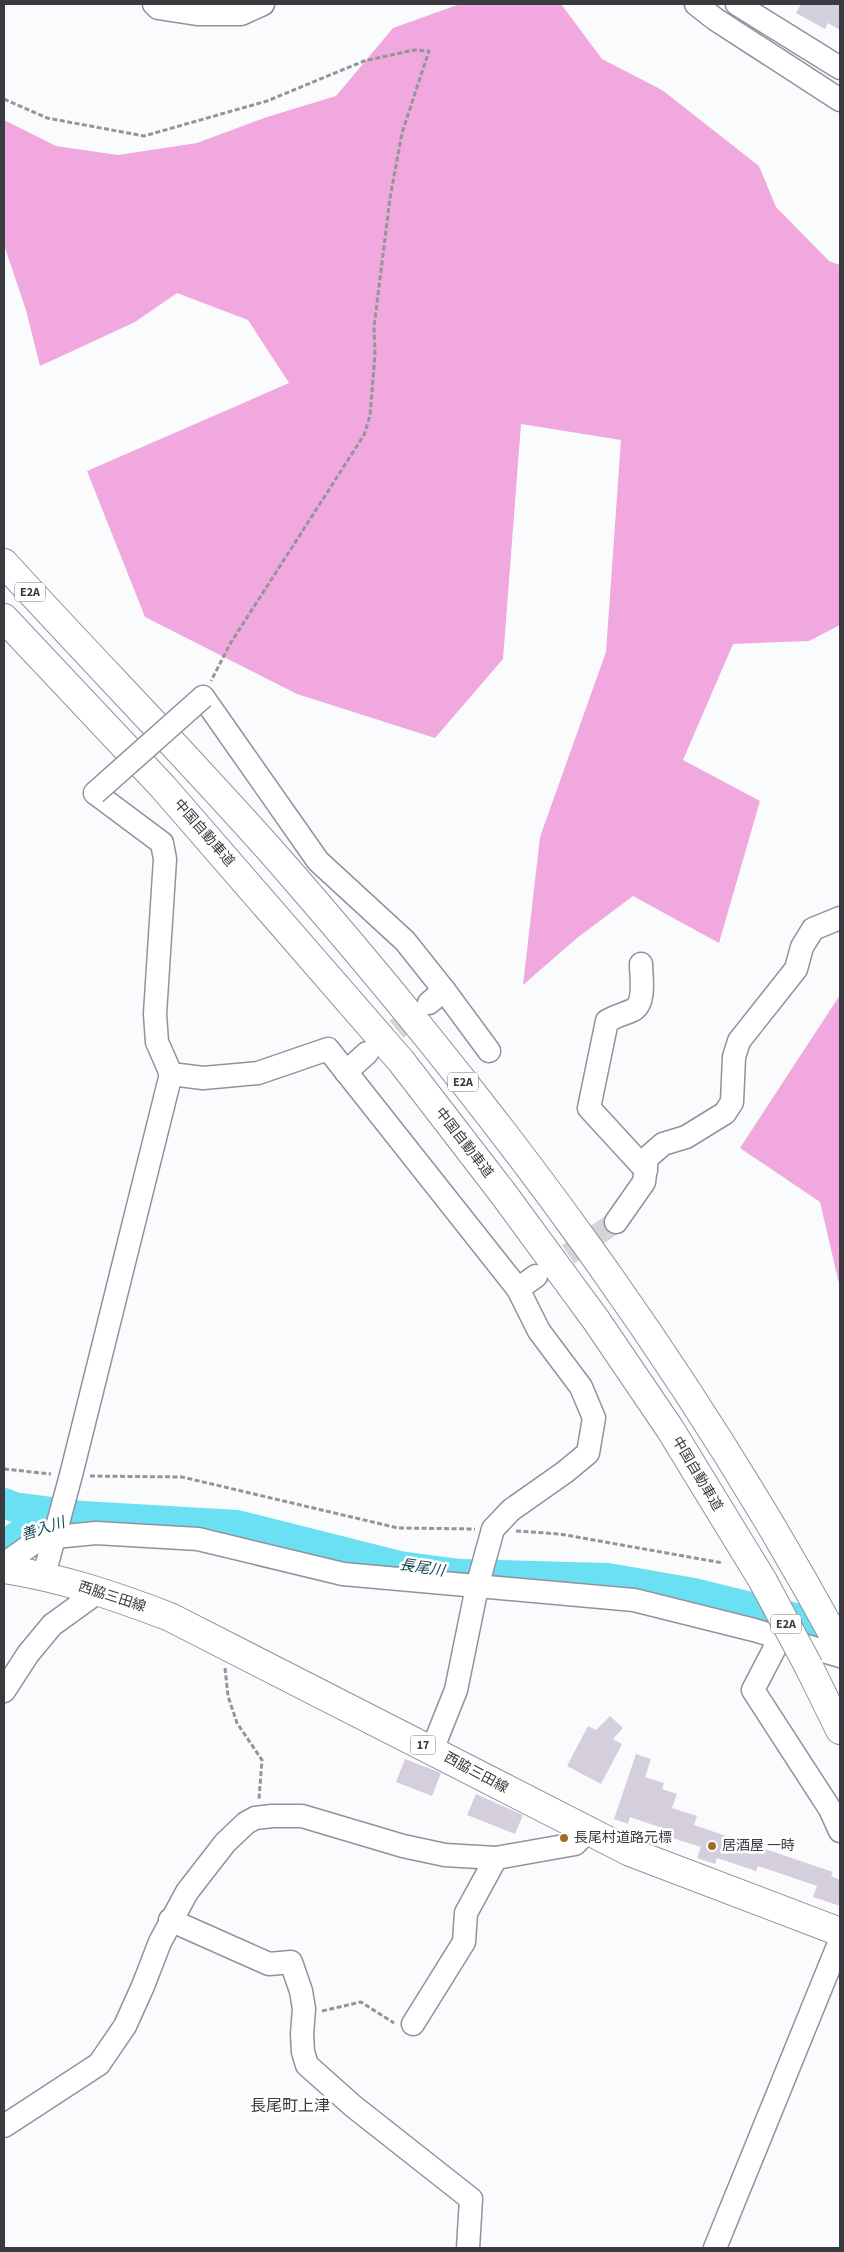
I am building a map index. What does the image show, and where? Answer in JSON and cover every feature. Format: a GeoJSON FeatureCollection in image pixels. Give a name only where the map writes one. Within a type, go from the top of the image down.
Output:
{"type":"FeatureCollection","features":[{"type":"Feature","properties":{"kind":"main road","name":"E2A"},"geometry":{"type":"LineString","coordinates":[[4,563],[195,766],[286,869],[433,1043],[534,1171],[623,1294],[702,1412],[747,1482],[810,1590],[840,1646]]}},
{"type":"Feature","properties":{"kind":"main road","name":"中国自動車道"},"geometry":{"type":"LineString","coordinates":[[4,618],[163,787],[256,892],[419,1084],[502,1192],[596,1320],[670,1429],[763,1581],[840,1730]]}},
{"type":"Feature","properties":{"kind":"main road","name":"西脇三田線"},"geometry":{"type":"LineString","coordinates":[[4,1569],[44,1575],[99,1591],[170,1617],[432,1750],[587,1832],[630,1852],[840,1932]]}},
{"type":"Feature","properties":{"kind":"street"},"geometry":{"type":"LineString","coordinates":[[154,4],[158,8],[197,14],[241,14],[263,4]]}},
{"type":"Feature","properties":{"kind":"street"},"geometry":{"type":"LineString","coordinates":[[696,4],[715,19],[840,100]]}},
{"type":"Feature","properties":{"kind":"street"},"geometry":{"type":"LineString","coordinates":[[736,4],[840,68]]}},
{"type":"Feature","properties":{"kind":"street"},"geometry":{"type":"LineString","coordinates":[[44,1575],[71,1476],[171,1074],[157,1042],[155,1014],[165,859],[162,843],[95,793],[203,697],[318,861],[405,941],[436,997],[490,1051]]}},
{"type":"Feature","properties":{"kind":"street"},"geometry":{"type":"LineString","coordinates":[[616,1222],[644,1182],[647,1158],[663,1144],[686,1137],[725,1113],[732,1102],[734,1057],[739,1041],[796,969],[802,947],[813,929],[840,918]]}},
{"type":"Feature","properties":{"kind":"street"},"geometry":{"type":"LineString","coordinates":[[642,964],[639,1003],[634,1009],[618,1014],[607,1021],[588,1108],[646,1170]]}},
{"type":"Feature","properties":{"kind":"street"},"geometry":{"type":"LineString","coordinates":[[171,1074],[203,1078],[258,1073],[328,1049],[527,1283],[539,1331],[581,1387],[594,1418],[588,1453],[565,1472],[511,1510],[492,1529],[477,1587],[456,1690],[432,1750]]}},
{"type":"Feature","properties":{"kind":"street"},"geometry":{"type":"LineString","coordinates":[[346,1072],[367,1053]]}},
{"type":"Feature","properties":{"kind":"street"},"geometry":{"type":"LineString","coordinates":[[4,1564],[38,1540],[55,1537],[96,1533],[198,1539],[343,1574],[634,1600],[780,1638],[840,1656]]}},
{"type":"Feature","properties":{"kind":"street"},"geometry":{"type":"LineString","coordinates":[[4,1692],[28,1654],[52,1625],[99,1591]]}},
{"type":"Feature","properties":{"kind":"street"},"geometry":{"type":"LineString","coordinates":[[780,1638],[753,1690],[830,1809],[840,1831]]}},
{"type":"Feature","properties":{"kind":"street"},"geometry":{"type":"LineString","coordinates":[[4,2126],[99,2064],[125,2026],[170,1920],[187,1892],[210,1860],[246,1823],[259,1817],[302,1816],[403,1846],[446,1855],[496,1858],[575,1844],[587,1832]]}},
{"type":"Feature","properties":{"kind":"street"},"geometry":{"type":"LineString","coordinates":[[413,2024],[464,1942],[466,1913],[496,1858]]}},
{"type":"Feature","properties":{"kind":"street"},"geometry":{"type":"LineString","coordinates":[[170,1920],[270,1964],[291,1962],[301,1991],[304,2010],[302,2034],[306,2065],[353,2106],[471,2199],[468,2248]]}},
{"type":"Feature","properties":{"kind":"street"},"geometry":{"type":"LineString","coordinates":[[715,2248],[840,1941]]}},
{"type":"Feature","properties":{"kind":"path"},"geometry":{"type":"LineString","coordinates":[[4,99],[47,118],[144,136],[267,101],[364,61],[414,50],[429,51],[402,133],[390,198],[374,327],[375,354],[370,416],[364,435],[230,644],[203,697]]}},
{"type":"Feature","properties":{"kind":"path"},"geometry":{"type":"LineString","coordinates":[[4,1469],[71,1476],[182,1477],[398,1528],[492,1529],[560,1534],[723,1564]]}},
{"type":"Feature","properties":{"kind":"path"},"geometry":{"type":"LineString","coordinates":[[225,1645],[225,1676],[228,1696],[237,1723],[262,1760],[259,1817]]}},
{"type":"Feature","properties":{"kind":"path"},"geometry":{"type":"LineString","coordinates":[[304,2010],[327,2011],[361,2002],[393,2022],[413,2024]]}},
{"type":"Feature","properties":{"kind":"shaded area"},"geometry":{"type":"Polygon","coordinates":[[[460,4],[561,4],[602,59],[662,90],[759,166],[776,207],[829,261],[840,265],[840,625],[809,641],[733,644],[683,760],[760,801],[719,943],[633,896],[577,938],[523,985],[540,837],[606,652],[621,440],[521,424],[503,659],[435,738],[297,694],[145,617],[87,471],[289,383],[248,320],[177,293],[135,322],[40,366],[26,310],[4,245],[4,120],[56,146],[118,155],[197,143],[267,117],[336,96],[393,28],[460,4]]]}},
{"type":"Feature","properties":{"kind":"shaded area"},"geometry":{"type":"Polygon","coordinates":[[[840,995],[840,1288],[820,1202],[740,1148],[840,995]]]}},
{"type":"Feature","properties":{"kind":"building"},"geometry":{"type":"Polygon","coordinates":[[[801,4],[840,4],[840,30],[828,23],[825,29],[796,13],[801,4]]]}},
{"type":"Feature","properties":{"kind":"building"},"geometry":{"type":"Polygon","coordinates":[[[610,1716],[623,1728],[613,1739],[622,1744],[601,1784],[567,1766],[588,1726],[596,1730],[610,1716]]]}},
{"type":"Feature","properties":{"kind":"building"},"geometry":{"type":"Polygon","coordinates":[[[636,1754],[651,1759],[645,1777],[664,1783],[662,1789],[677,1794],[672,1808],[697,1816],[694,1825],[833,1872],[831,1876],[840,1880],[840,1906],[813,1897],[817,1886],[758,1866],[756,1871],[717,1858],[715,1864],[697,1858],[701,1847],[672,1838],[674,1832],[630,1817],[628,1824],[614,1819],[636,1754]]]}},
{"type":"Feature","properties":{"kind":"building"},"geometry":{"type":"Polygon","coordinates":[[[405,1759],[441,1773],[432,1796],[396,1782],[405,1759]]]}},
{"type":"Feature","properties":{"kind":"building"},"geometry":{"type":"Polygon","coordinates":[[[476,1794],[523,1815],[515,1834],[467,1815],[476,1794]]]}},
{"type":"Feature","properties":{"kind":"waterway","name":"長尾川"},"geometry":{"type":"LineString","coordinates":[[4,1503],[14,1507],[83,1516],[237,1525],[400,1566],[460,1574],[608,1578],[694,1593],[840,1629]]}},
{"type":"Feature","properties":{"kind":"waterway","name":"善入川"},"geometry":{"type":"LineString","coordinates":[[4,1545],[19,1535],[68,1520]]}},
{"type":"Feature","properties":{"kind":"tunnel"},"geometry":{"type":"LineString","coordinates":[[371,1050],[424,1007]]}},
{"type":"Feature","properties":{"kind":"tunnel"},"geometry":{"type":"LineString","coordinates":[[541,1273],[616,1222]]}},
{"type":"Feature","properties":{"kind":"place","name":"長尾村道路元標"},"geometry":{"type":"Point","coordinates":[564,1838]}},
{"type":"Feature","properties":{"kind":"place","name":"居酒屋 一時"},"geometry":{"type":"Point","coordinates":[712,1846]}},
{"type":"Feature","properties":{"kind":"district","name":"長尾町上津"},"geometry":{"type":"Point","coordinates":[290,2106]}}]}
